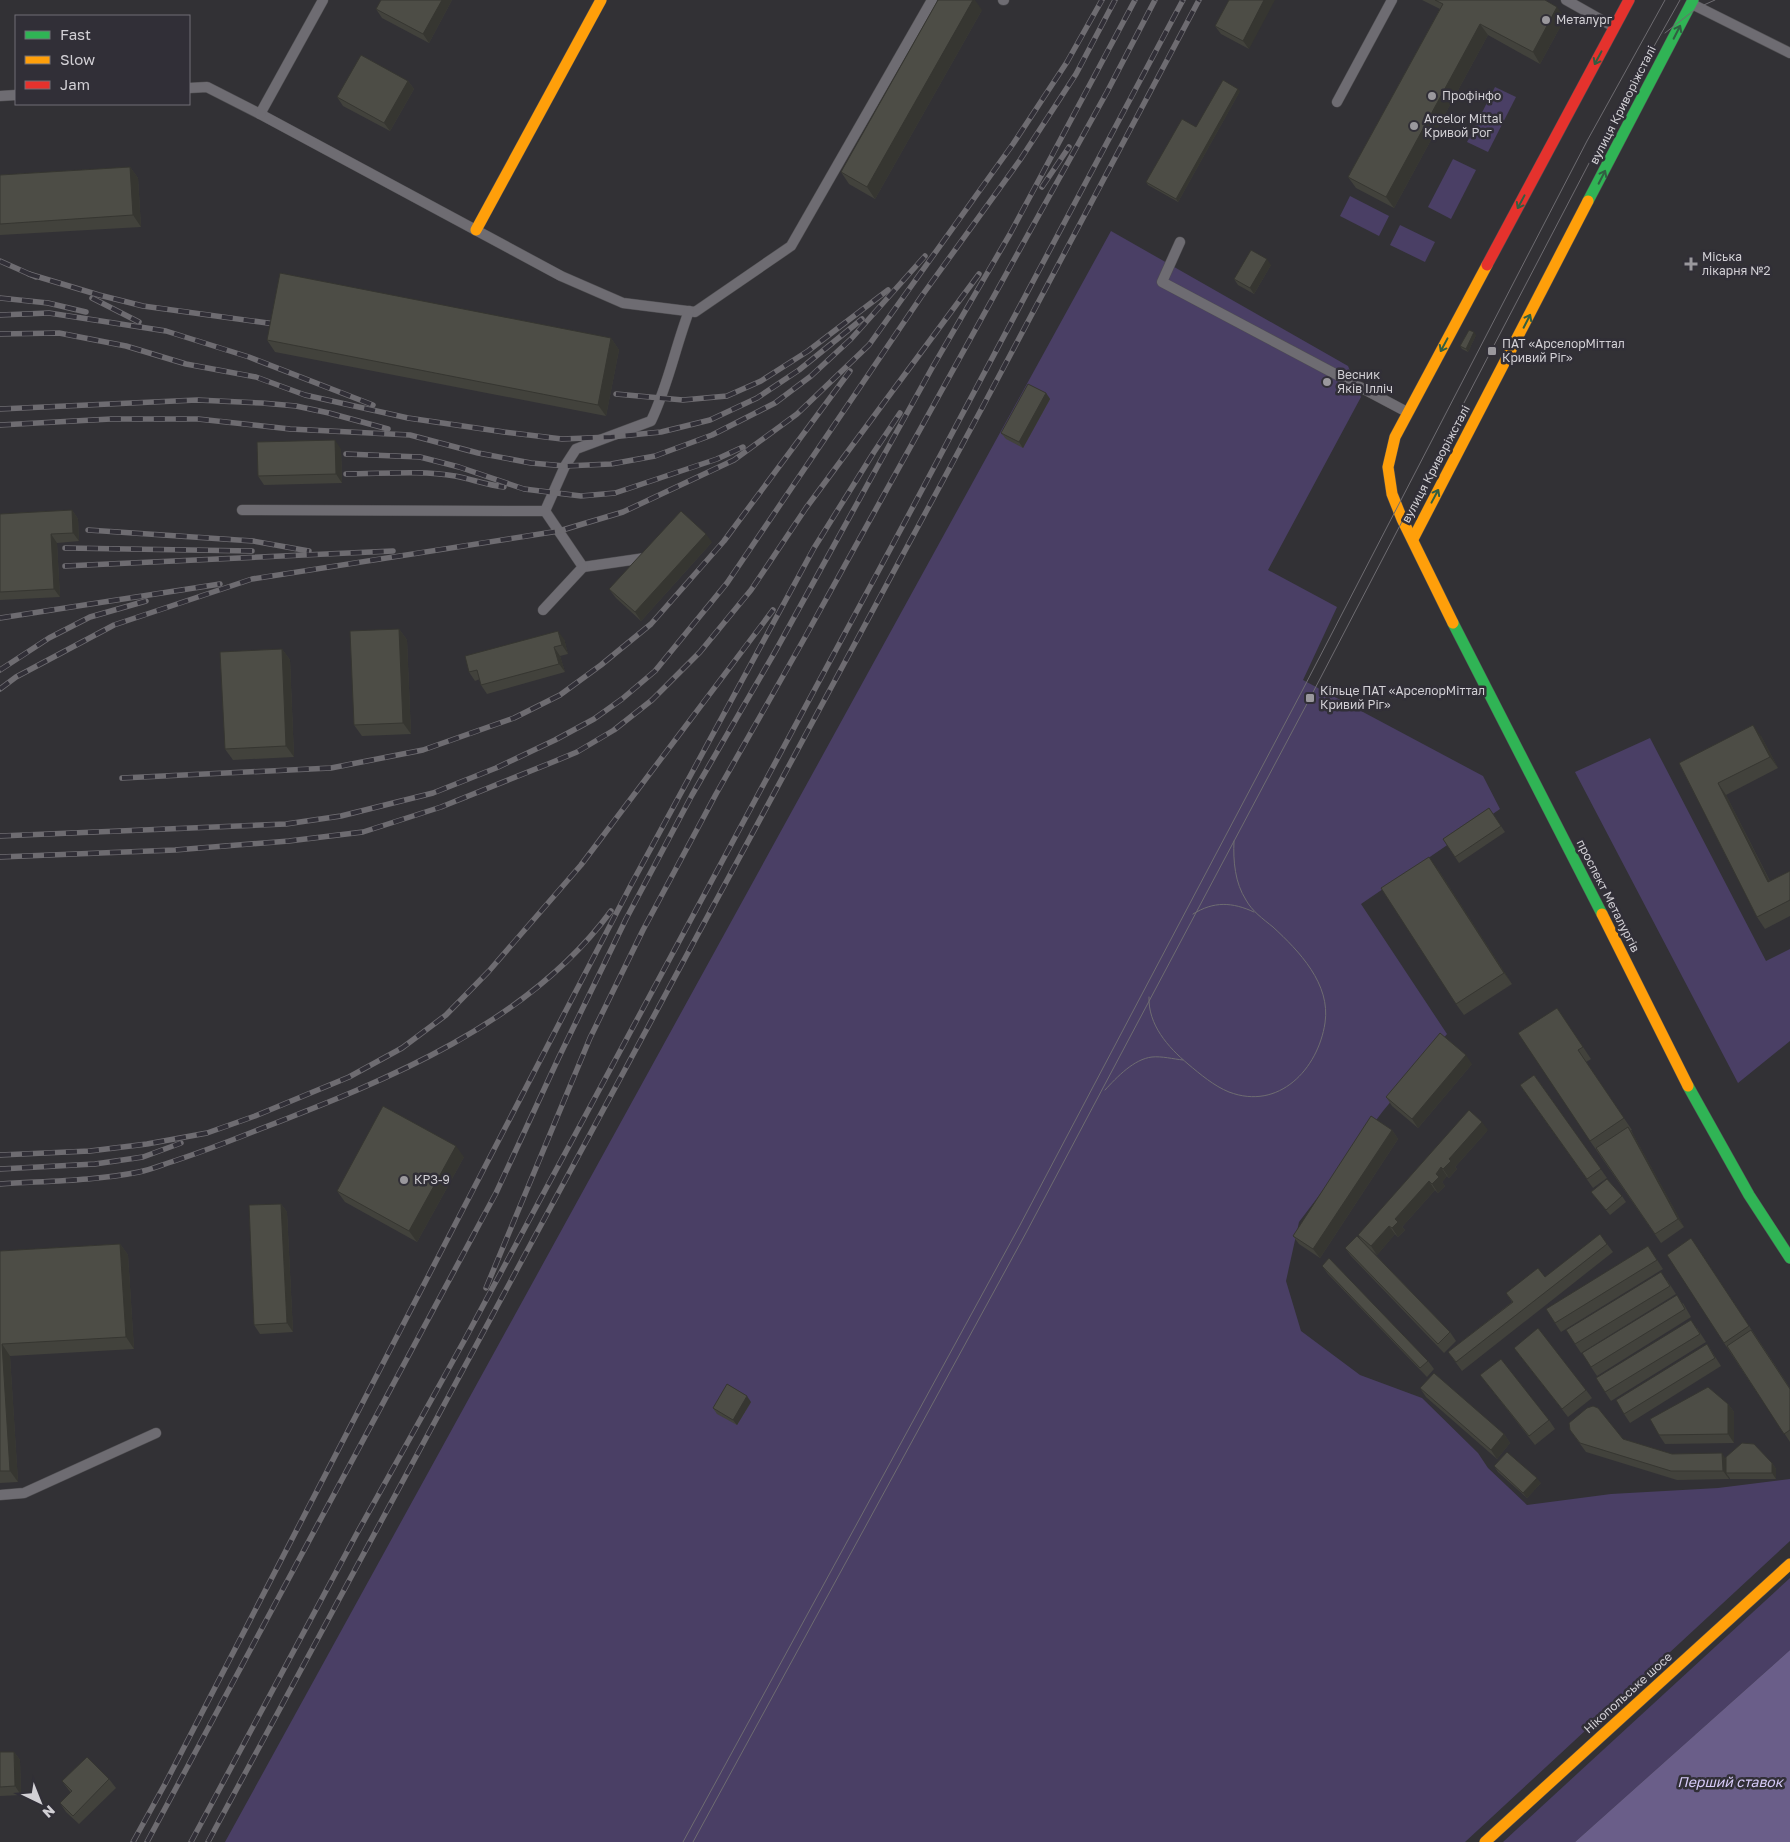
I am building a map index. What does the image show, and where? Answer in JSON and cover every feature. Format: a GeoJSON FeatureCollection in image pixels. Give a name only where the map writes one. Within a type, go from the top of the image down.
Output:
{"type":"FeatureCollection","features":[{"type":"Feature","properties":{"kind":"main road"},"geometry":{"type":"LineString","coordinates":[[476,230],[601,0]]}},
{"type":"Feature","properties":{"kind":"main road","name":"вулиця Криворіжсталі"},"geometry":{"type":"LineString","coordinates":[[1412,539],[1390,489],[1388,468],[1393,442],[1629,0]]}},
{"type":"Feature","properties":{"kind":"main road","name":"вулиця Криворіжсталі"},"geometry":{"type":"LineString","coordinates":[[1412,539],[1692,2]]}},
{"type":"Feature","properties":{"kind":"main road","name":"проспект Металургів"},"geometry":{"type":"LineString","coordinates":[[1412,539],[1429,576],[1539,788],[1677,1066],[1726,1156],[1790,1258]]}},
{"type":"Feature","properties":{"kind":"main road","name":"Нікопольське шосе"},"geometry":{"type":"LineString","coordinates":[[1485,1842],[1790,1564]]}},
{"type":"Feature","properties":{"kind":"lane"},"geometry":{"type":"LineString","coordinates":[[260,114],[323,0]]}},
{"type":"Feature","properties":{"kind":"lane"},"geometry":{"type":"LineString","coordinates":[[190,88],[207,87],[561,276],[623,302],[694,312],[791,246],[932,0]]}},
{"type":"Feature","properties":{"kind":"lane"},"geometry":{"type":"LineString","coordinates":[[1337,102],[1392,0]]}},
{"type":"Feature","properties":{"kind":"lane"},"geometry":{"type":"LineString","coordinates":[[1566,0],[1614,27]]}},
{"type":"Feature","properties":{"kind":"lane"},"geometry":{"type":"LineString","coordinates":[[1692,2],[1790,52]]}},
{"type":"Feature","properties":{"kind":"lane"},"geometry":{"type":"LineString","coordinates":[[0,96],[15,95]]}},
{"type":"Feature","properties":{"kind":"lane"},"geometry":{"type":"LineString","coordinates":[[1180,242],[1162,282],[1408,413]]}},
{"type":"Feature","properties":{"kind":"lane"},"geometry":{"type":"LineString","coordinates":[[545,511],[565,466],[576,449],[650,421],[662,398],[677,341],[689,311]]}},
{"type":"Feature","properties":{"kind":"lane"},"geometry":{"type":"LineString","coordinates":[[242,510],[545,511]]}},
{"type":"Feature","properties":{"kind":"lane"},"geometry":{"type":"LineString","coordinates":[[545,511],[583,567]]}},
{"type":"Feature","properties":{"kind":"lane"},"geometry":{"type":"LineString","coordinates":[[543,610],[583,567],[645,558]]}},
{"type":"Feature","properties":{"kind":"lane"},"geometry":{"type":"LineString","coordinates":[[0,1494],[24,1493],[156,1432]]}},
{"type":"Feature","properties":{"kind":"shaded area"},"geometry":{"type":"Polygon","coordinates":[[[1495,87],[1516,97],[1488,152],[1467,142],[1495,87]]]}},
{"type":"Feature","properties":{"kind":"shaded area"},"geometry":{"type":"Polygon","coordinates":[[[1453,159],[1476,170],[1451,219],[1428,207],[1453,159]]]}},
{"type":"Feature","properties":{"kind":"shaded area"},"geometry":{"type":"Polygon","coordinates":[[[1350,196],[1389,216],[1379,236],[1340,216],[1350,196]]]}},
{"type":"Feature","properties":{"kind":"shaded area"},"geometry":{"type":"Polygon","coordinates":[[[1400,225],[1435,242],[1425,262],[1390,245],[1400,225]]]}},
{"type":"Feature","properties":{"kind":"shaded area"},"geometry":{"type":"Polygon","coordinates":[[[1111,231],[1348,366],[1361,397],[1268,570],[1337,607],[1303,680],[1483,776],[1500,809],[1361,904],[1447,1034],[1383,1111],[1299,1222],[1286,1281],[1301,1331],[1360,1375],[1422,1398],[1478,1453],[1488,1468],[1527,1505],[1611,1494],[1718,1488],[1790,1479],[1790,1541],[1465,1842],[225,1842],[1111,231]]]}},
{"type":"Feature","properties":{"kind":"shaded area"},"geometry":{"type":"Polygon","coordinates":[[[1650,738],[1766,961],[1790,949],[1790,1041],[1738,1083],[1575,772],[1650,738]]]}},
{"type":"Feature","properties":{"kind":"shaded area"},"geometry":{"type":"Polygon","coordinates":[[[1790,1578],[1790,1650],[1575,1842],[1503,1842],[1790,1578]]]}},
{"type":"Feature","properties":{"kind":"water","name":"Перший ставок"},"geometry":{"type":"Polygon","coordinates":[[[1790,1650],[1790,1842],[1575,1842],[1790,1650]]]}},
{"type":"Feature","properties":{"kind":"building"},"geometry":{"type":"Polygon","coordinates":[[[381,0],[442,0],[423,34],[376,9],[381,0]]]}},
{"type":"Feature","properties":{"kind":"building"},"geometry":{"type":"Polygon","coordinates":[[[938,0],[973,0],[867,187],[841,172],[938,0]]]}},
{"type":"Feature","properties":{"kind":"building"},"geometry":{"type":"Polygon","coordinates":[[[1229,0],[1264,0],[1243,41],[1215,26],[1229,0]]]}},
{"type":"Feature","properties":{"kind":"building","name":"Arcelor Mittal Кривой Рог"},"geometry":{"type":"Polygon","coordinates":[[[1435,0],[1545,0],[1557,7],[1533,52],[1480,24],[1386,197],[1348,177],[1443,4],[1435,0]]]}},
{"type":"Feature","properties":{"kind":"building"},"geometry":{"type":"Polygon","coordinates":[[[361,55],[408,81],[384,123],[337,97],[361,55]]]}},
{"type":"Feature","properties":{"kind":"building"},"geometry":{"type":"Polygon","coordinates":[[[1223,80],[1238,89],[1176,199],[1146,182],[1182,119],[1196,127],[1223,80]]]}},
{"type":"Feature","properties":{"kind":"building"},"geometry":{"type":"Polygon","coordinates":[[[130,167],[133,215],[0,224],[0,175],[130,167]]]}},
{"type":"Feature","properties":{"kind":"building"},"geometry":{"type":"Polygon","coordinates":[[[1251,250],[1267,259],[1250,288],[1234,279],[1251,250]]]}},
{"type":"Feature","properties":{"kind":"building"},"geometry":{"type":"Polygon","coordinates":[[[280,273],[611,338],[598,405],[267,340],[280,273]]]}},
{"type":"Feature","properties":{"kind":"building"},"geometry":{"type":"Polygon","coordinates":[[[1469,330],[1474,332],[1466,349],[1460,346],[1469,330]]]}},
{"type":"Feature","properties":{"kind":"building"},"geometry":{"type":"Polygon","coordinates":[[[1028,384],[1046,393],[1019,442],[1001,433],[1028,384]]]}},
{"type":"Feature","properties":{"kind":"building"},"geometry":{"type":"Polygon","coordinates":[[[335,440],[336,474],[258,476],[257,442],[335,440]]]}},
{"type":"Feature","properties":{"kind":"building"},"geometry":{"type":"Polygon","coordinates":[[[72,510],[73,533],[51,534],[54,589],[0,592],[0,514],[72,510]]]}},
{"type":"Feature","properties":{"kind":"building"},"geometry":{"type":"Polygon","coordinates":[[[681,511],[706,534],[635,612],[609,589],[681,511]]]}},
{"type":"Feature","properties":{"kind":"building"},"geometry":{"type":"Polygon","coordinates":[[[399,629],[403,723],[354,725],[350,631],[399,629]]]}},
{"type":"Feature","properties":{"kind":"building"},"geometry":{"type":"Polygon","coordinates":[[[558,631],[562,645],[554,647],[559,664],[481,685],[477,670],[469,672],[465,656],[558,631]]]}},
{"type":"Feature","properties":{"kind":"building"},"geometry":{"type":"Polygon","coordinates":[[[282,649],[286,746],[225,749],[220,652],[282,649]]]}},
{"type":"Feature","properties":{"kind":"building"},"geometry":{"type":"Polygon","coordinates":[[[1753,725],[1770,757],[1718,783],[1768,882],[1790,871],[1790,900],[1757,917],[1679,763],[1753,725]]]}},
{"type":"Feature","properties":{"kind":"building"},"geometry":{"type":"Polygon","coordinates":[[[1489,808],[1501,826],[1455,857],[1443,839],[1489,808]]]}},
{"type":"Feature","properties":{"kind":"building"},"geometry":{"type":"Polygon","coordinates":[[[1429,857],[1504,973],[1456,1004],[1381,888],[1429,857]]]}},
{"type":"Feature","properties":{"kind":"building"},"geometry":{"type":"Polygon","coordinates":[[[1557,1008],[1583,1047],[1578,1050],[1624,1118],[1590,1141],[1518,1033],[1557,1008]]]}},
{"type":"Feature","properties":{"kind":"building"},"geometry":{"type":"Polygon","coordinates":[[[1440,1033],[1466,1055],[1412,1119],[1386,1097],[1440,1033]]]}},
{"type":"Feature","properties":{"kind":"building"},"geometry":{"type":"Polygon","coordinates":[[[1534,1075],[1601,1169],[1587,1179],[1520,1085],[1534,1075]]]}},
{"type":"Feature","properties":{"kind":"building","name":"КРЗ-9"},"geometry":{"type":"Polygon","coordinates":[[[383,1106],[456,1146],[409,1231],[337,1191],[383,1106]]]}},
{"type":"Feature","properties":{"kind":"building"},"geometry":{"type":"Polygon","coordinates":[[[1469,1110],[1482,1122],[1449,1159],[1451,1161],[1443,1169],[1441,1167],[1436,1174],[1439,1177],[1432,1184],[1429,1181],[1395,1219],[1398,1222],[1392,1228],[1389,1226],[1371,1246],[1358,1235],[1469,1110]]]}},
{"type":"Feature","properties":{"kind":"building"},"geometry":{"type":"Polygon","coordinates":[[[1371,1116],[1392,1130],[1313,1249],[1293,1236],[1371,1116]]]}},
{"type":"Feature","properties":{"kind":"building"},"geometry":{"type":"Polygon","coordinates":[[[1628,1127],[1678,1219],[1655,1234],[1596,1148],[1628,1127]]]}},
{"type":"Feature","properties":{"kind":"building"},"geometry":{"type":"Polygon","coordinates":[[[1607,1179],[1622,1196],[1606,1210],[1591,1192],[1607,1179]]]}},
{"type":"Feature","properties":{"kind":"building"},"geometry":{"type":"Polygon","coordinates":[[[281,1204],[287,1323],[254,1325],[249,1205],[281,1204]]]}},
{"type":"Feature","properties":{"kind":"building"},"geometry":{"type":"Polygon","coordinates":[[[1600,1234],[1607,1244],[1456,1362],[1448,1352],[1513,1302],[1506,1293],[1538,1268],[1545,1277],[1600,1234]]]}},
{"type":"Feature","properties":{"kind":"building"},"geometry":{"type":"Polygon","coordinates":[[[1357,1236],[1450,1332],[1438,1344],[1345,1248],[1357,1236]]]}},
{"type":"Feature","properties":{"kind":"building"},"geometry":{"type":"Polygon","coordinates":[[[1691,1238],[1749,1326],[1724,1343],[1667,1255],[1691,1238]]]}},
{"type":"Feature","properties":{"kind":"building"},"geometry":{"type":"Polygon","coordinates":[[[120,1244],[126,1337],[2,1344],[10,1471],[0,1471],[0,1251],[120,1244]]]}},
{"type":"Feature","properties":{"kind":"building"},"geometry":{"type":"Polygon","coordinates":[[[1648,1246],[1657,1260],[1555,1323],[1546,1309],[1648,1246]]]}},
{"type":"Feature","properties":{"kind":"building"},"geometry":{"type":"Polygon","coordinates":[[[1329,1258],[1428,1361],[1420,1368],[1322,1266],[1329,1258]]]}},
{"type":"Feature","properties":{"kind":"building"},"geometry":{"type":"Polygon","coordinates":[[[1661,1272],[1670,1286],[1575,1344],[1566,1330],[1661,1272]]]}},
{"type":"Feature","properties":{"kind":"building"},"geometry":{"type":"Polygon","coordinates":[[[1677,1295],[1685,1309],[1591,1367],[1582,1353],[1677,1295]]]}},
{"type":"Feature","properties":{"kind":"building"},"geometry":{"type":"Polygon","coordinates":[[[1691,1320],[1700,1334],[1605,1392],[1596,1378],[1691,1320]]]}},
{"type":"Feature","properties":{"kind":"building"},"geometry":{"type":"Polygon","coordinates":[[[1538,1328],[1586,1390],[1562,1409],[1514,1348],[1538,1328]]]}},
{"type":"Feature","properties":{"kind":"building"},"geometry":{"type":"Polygon","coordinates":[[[1751,1330],[1790,1389],[1790,1430],[1784,1434],[1727,1346],[1751,1330]]]}},
{"type":"Feature","properties":{"kind":"building"},"geometry":{"type":"Polygon","coordinates":[[[1707,1344],[1715,1358],[1624,1414],[1616,1400],[1707,1344]]]}},
{"type":"Feature","properties":{"kind":"building"},"geometry":{"type":"Polygon","coordinates":[[[1501,1359],[1549,1420],[1529,1436],[1480,1375],[1501,1359]]]}},
{"type":"Feature","properties":{"kind":"building"},"geometry":{"type":"Polygon","coordinates":[[[1434,1373],[1504,1434],[1491,1450],[1420,1388],[1434,1373]]]}},
{"type":"Feature","properties":{"kind":"building"},"geometry":{"type":"Polygon","coordinates":[[[727,1384],[747,1396],[733,1420],[713,1408],[727,1384]]]}},
{"type":"Feature","properties":{"kind":"building"},"geometry":{"type":"Polygon","coordinates":[[[1708,1387],[1728,1404],[1728,1434],[1659,1435],[1650,1419],[1708,1387]]]}},
{"type":"Feature","properties":{"kind":"building"},"geometry":{"type":"Polygon","coordinates":[[[1593,1406],[1598,1408],[1623,1439],[1672,1454],[1722,1453],[1723,1471],[1671,1471],[1580,1443],[1570,1430],[1569,1423],[1587,1408],[1593,1406]]]}},
{"type":"Feature","properties":{"kind":"building"},"geometry":{"type":"Polygon","coordinates":[[[1742,1443],[1754,1444],[1772,1463],[1772,1473],[1726,1473],[1726,1457],[1742,1443]]]}},
{"type":"Feature","properties":{"kind":"building"},"geometry":{"type":"Polygon","coordinates":[[[1507,1452],[1537,1478],[1523,1493],[1494,1466],[1507,1452]]]}},
{"type":"Feature","properties":{"kind":"building"},"geometry":{"type":"Polygon","coordinates":[[[0,1752],[14,1752],[15,1786],[0,1787],[0,1752]]]}},
{"type":"Feature","properties":{"kind":"building"},"geometry":{"type":"Polygon","coordinates":[[[87,1757],[109,1779],[73,1816],[60,1803],[72,1791],[62,1781],[87,1757]]]}},
{"type":"Feature","properties":{"kind":"tram line"},"geometry":{"type":"LineString","coordinates":[[683,1842],[1019,1227],[1301,693],[1587,141],[1665,0]]}},
{"type":"Feature","properties":{"kind":"tram line"},"geometry":{"type":"LineString","coordinates":[[693,1842],[1027,1231],[1310,698],[1598,146],[1680,0]]}},
{"type":"Feature","properties":{"kind":"tram line"},"geometry":{"type":"LineString","coordinates":[[1665,33],[1697,8],[1715,0]]}},
{"type":"Feature","properties":{"kind":"tram line"},"geometry":{"type":"LineString","coordinates":[[1149,997],[1152,1017],[1167,1043],[1202,1076],[1229,1092],[1247,1096],[1264,1096],[1280,1091],[1305,1070],[1314,1056],[1321,1040],[1325,1023],[1326,1009],[1323,995],[1311,969],[1293,947],[1248,904],[1239,886],[1234,856],[1234,841]]}},
{"type":"Feature","properties":{"kind":"tram line"},"geometry":{"type":"LineString","coordinates":[[1193,914],[1208,907],[1223,904],[1238,906],[1254,912]]}},
{"type":"Feature","properties":{"kind":"tram line"},"geometry":{"type":"LineString","coordinates":[[1105,1090],[1126,1069],[1145,1058],[1160,1057],[1183,1060]]}},
{"type":"Feature","properties":{"kind":"railway"},"geometry":{"type":"LineString","coordinates":[[0,689],[16,677],[114,625],[252,579],[559,531],[623,512],[734,460],[797,414],[869,345],[1013,144],[1067,62],[1102,0]]}},
{"type":"Feature","properties":{"kind":"railway"},"geometry":{"type":"LineString","coordinates":[[0,836],[286,824],[341,816],[433,793],[496,768],[594,719],[622,699],[655,671],[727,583],[921,297],[1020,160],[1076,74],[1115,0]]}},
{"type":"Feature","properties":{"kind":"railway"},"geometry":{"type":"LineString","coordinates":[[147,1842],[496,1193],[626,919],[692,795],[776,650],[932,368],[1010,234],[1135,0]]}},
{"type":"Feature","properties":{"kind":"railway"},"geometry":{"type":"LineString","coordinates":[[486,1288],[590,1038],[643,930],[716,794],[1107,92],[1155,0]]}},
{"type":"Feature","properties":{"kind":"railway"},"geometry":{"type":"LineString","coordinates":[[191,1842],[356,1535],[464,1341],[1183,0]]}},
{"type":"Feature","properties":{"kind":"railway"},"geometry":{"type":"LineString","coordinates":[[208,1842],[982,408],[1199,0]]}},
{"type":"Feature","properties":{"kind":"railway"},"geometry":{"type":"LineString","coordinates":[[1042,187],[1069,147]]}},
{"type":"Feature","properties":{"kind":"railway"},"geometry":{"type":"LineString","coordinates":[[0,425],[111,419],[198,419],[290,429],[410,435],[478,453],[531,463],[565,466],[611,464],[655,456],[712,435],[775,403],[811,376],[851,339],[925,256]]}},
{"type":"Feature","properties":{"kind":"railway"},"geometry":{"type":"LineString","coordinates":[[0,261],[36,277]]}},
{"type":"Feature","properties":{"kind":"railway"},"geometry":{"type":"LineString","coordinates":[[29,274],[143,306],[275,324]]}},
{"type":"Feature","properties":{"kind":"railway"},"geometry":{"type":"LineString","coordinates":[[0,857],[175,850],[289,841],[363,832],[441,807],[548,764],[577,752],[614,730],[652,700],[700,652],[751,590],[806,508],[979,274]]}},
{"type":"Feature","properties":{"kind":"railway"},"geometry":{"type":"LineString","coordinates":[[616,394],[683,400],[727,396],[761,381],[808,351],[888,290]]}},
{"type":"Feature","properties":{"kind":"railway"},"geometry":{"type":"LineString","coordinates":[[0,298],[48,303],[86,312]]}},
{"type":"Feature","properties":{"kind":"railway"},"geometry":{"type":"LineString","coordinates":[[92,298],[139,322]]}},
{"type":"Feature","properties":{"kind":"railway"},"geometry":{"type":"LineString","coordinates":[[0,315],[49,313],[166,331],[249,357],[373,405]]}},
{"type":"Feature","properties":{"kind":"railway"},"geometry":{"type":"LineString","coordinates":[[0,334],[59,333],[126,346],[186,364],[256,377],[305,395],[408,418],[562,439],[661,432],[710,420],[757,398],[799,370],[862,319]]}},
{"type":"Feature","properties":{"kind":"railway"},"geometry":{"type":"LineString","coordinates":[[122,778],[331,768],[423,750],[514,718],[560,695],[601,665],[651,624],[724,541],[850,371]]}},
{"type":"Feature","properties":{"kind":"railway"},"geometry":{"type":"LineString","coordinates":[[0,409],[197,400],[262,403],[296,406],[388,429]]}},
{"type":"Feature","properties":{"kind":"railway"},"geometry":{"type":"LineString","coordinates":[[133,1842],[165,1784],[632,883],[814,548],[900,413]]}},
{"type":"Feature","properties":{"kind":"railway"},"geometry":{"type":"LineString","coordinates":[[346,454],[420,457],[459,467],[524,489],[581,496],[615,493],[717,459],[743,447]]}},
{"type":"Feature","properties":{"kind":"railway"},"geometry":{"type":"LineString","coordinates":[[346,474],[442,474],[504,487]]}},
{"type":"Feature","properties":{"kind":"railway"},"geometry":{"type":"LineString","coordinates":[[88,530],[253,541],[309,551]]}},
{"type":"Feature","properties":{"kind":"railway"},"geometry":{"type":"LineString","coordinates":[[65,548],[252,551]]}},
{"type":"Feature","properties":{"kind":"railway"},"geometry":{"type":"LineString","coordinates":[[65,566],[393,551]]}},
{"type":"Feature","properties":{"kind":"railway"},"geometry":{"type":"LineString","coordinates":[[0,618],[220,584]]}},
{"type":"Feature","properties":{"kind":"railway"},"geometry":{"type":"LineString","coordinates":[[0,670],[49,638],[90,617],[146,601]]}},
{"type":"Feature","properties":{"kind":"railway"},"geometry":{"type":"LineString","coordinates":[[0,1155],[90,1151],[147,1144],[207,1133],[255,1116],[349,1077],[402,1048],[446,1015],[489,971],[581,865],[773,610]]}},
{"type":"Feature","properties":{"kind":"railway"},"geometry":{"type":"LineString","coordinates":[[0,1184],[87,1179],[143,1171],[214,1147],[357,1090],[452,1044],[497,1017],[539,986],[577,951],[611,911]]}},
{"type":"Feature","properties":{"kind":"railway"},"geometry":{"type":"LineString","coordinates":[[0,1169],[95,1164],[143,1157],[181,1143]]}},
{"type":"Feature","properties":{"kind":"traffic: fast"},"geometry":{"type":"LineString","coordinates":[[1588,201],[1693,0]]}},
{"type":"Feature","properties":{"kind":"traffic: fast"},"geometry":{"type":"LineString","coordinates":[[1453,623],[1602,914]]}},
{"type":"Feature","properties":{"kind":"traffic: fast"},"geometry":{"type":"LineString","coordinates":[[1688,1086],[1749,1195],[1790,1258]]}},
{"type":"Feature","properties":{"kind":"traffic: slow"},"geometry":{"type":"LineString","coordinates":[[476,230],[601,0]]}},
{"type":"Feature","properties":{"kind":"traffic: slow"},"geometry":{"type":"LineString","coordinates":[[1413,539],[1588,201]]}},
{"type":"Feature","properties":{"kind":"traffic: slow"},"geometry":{"type":"LineString","coordinates":[[1453,623],[1402,519],[1392,494],[1388,467],[1395,437],[1487,265]]}},
{"type":"Feature","properties":{"kind":"traffic: slow"},"geometry":{"type":"LineString","coordinates":[[1602,914],[1688,1086]]}},
{"type":"Feature","properties":{"kind":"traffic: slow"},"geometry":{"type":"LineString","coordinates":[[1485,1842],[1790,1564]]}},
{"type":"Feature","properties":{"kind":"traffic: jam"},"geometry":{"type":"LineString","coordinates":[[1487,265],[1629,0]]}},
{"type":"Feature","properties":{"kind":"place","name":"Металург"},"geometry":{"type":"Point","coordinates":[1546,20]}},
{"type":"Feature","properties":{"kind":"place","name":"Профінфо"},"geometry":{"type":"Point","coordinates":[1432,96]}},
{"type":"Feature","properties":{"kind":"place","name":"Arcelor Mittal Кривой Рог"},"geometry":{"type":"Point","coordinates":[1414,126]}},
{"type":"Feature","properties":{"kind":"place","name":"Міська лікарня №2"},"geometry":{"type":"Point","coordinates":[1691,264]}},
{"type":"Feature","properties":{"kind":"place","name":"ПАТ «АрселорМіттал Кривий Ріг»"},"geometry":{"type":"Point","coordinates":[1492,351]}},
{"type":"Feature","properties":{"kind":"place","name":"Весник Яків Ілліч"},"geometry":{"type":"Point","coordinates":[1327,382]}},
{"type":"Feature","properties":{"kind":"place","name":"Кільце ПАТ «АрселорМіттал Кривий Ріг»"},"geometry":{"type":"Point","coordinates":[1310,698]}},
{"type":"Feature","properties":{"kind":"place","name":"КРЗ-9"},"geometry":{"type":"Point","coordinates":[404,1180]}}]}
